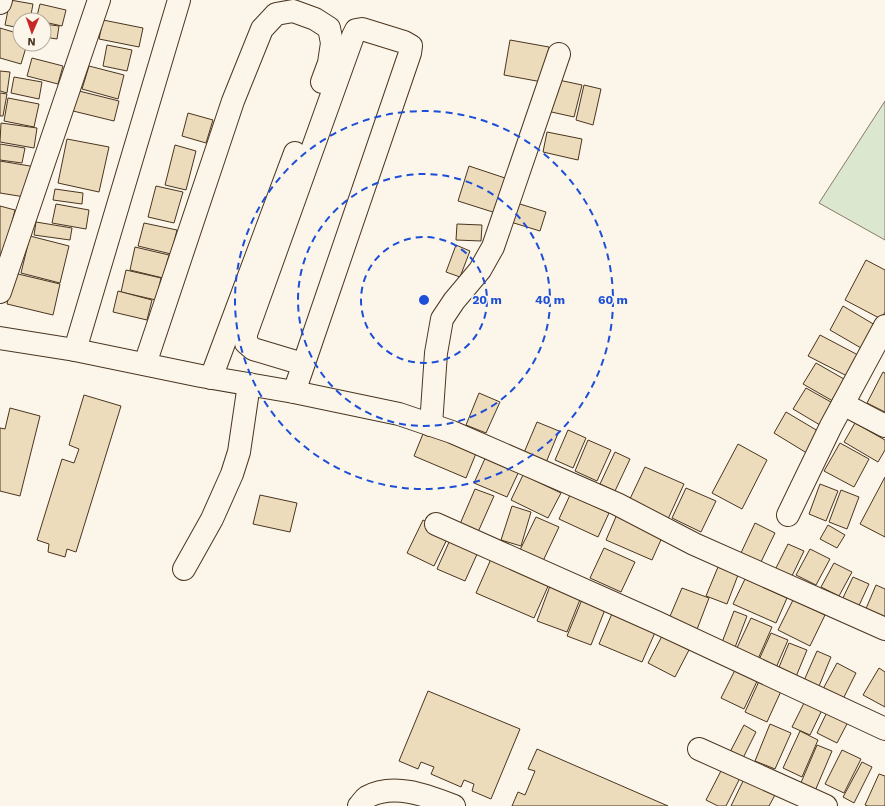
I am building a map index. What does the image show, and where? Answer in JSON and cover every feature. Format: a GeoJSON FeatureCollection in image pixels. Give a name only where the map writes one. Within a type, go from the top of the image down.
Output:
{"type":"FeatureCollection","features":[{"type":"Feature","properties":{"kind":"street"},"geometry":{"type":"LineString","coordinates":[[0,292],[99,0]]}},
{"type":"Feature","properties":{"kind":"street"},"geometry":{"type":"LineString","coordinates":[[75,350],[179,0]]}},
{"type":"Feature","properties":{"kind":"street"},"geometry":{"type":"LineString","coordinates":[[145,364],[233,102],[262,29],[276,14],[293,11],[315,19],[329,28],[332,43],[329,63],[212,378]]}},
{"type":"Feature","properties":{"kind":"street"},"geometry":{"type":"LineString","coordinates":[[294,392],[410,53],[411,46],[404,42],[362,29],[356,30],[353,36],[246,334],[246,343],[253,349],[303,364]]}},
{"type":"Feature","properties":{"kind":"street"},"geometry":{"type":"LineString","coordinates":[[431,425],[436,353],[442,319],[454,301],[480,270],[493,247],[559,54]]}},
{"type":"Feature","properties":{"kind":"street"},"geometry":{"type":"LineString","coordinates":[[788,516],[843,404],[885,326]]}},
{"type":"Feature","properties":{"kind":"street"},"geometry":{"type":"LineString","coordinates":[[0,338],[75,350],[212,378],[294,392],[399,414],[452,432],[617,504],[694,544],[885,629]]}},
{"type":"Feature","properties":{"kind":"street"},"geometry":{"type":"LineString","coordinates":[[184,569],[212,519],[232,474],[239,452],[249,384]]}},
{"type":"Feature","properties":{"kind":"street"},"geometry":{"type":"LineString","coordinates":[[843,404],[885,426]]}},
{"type":"Feature","properties":{"kind":"street"},"geometry":{"type":"LineString","coordinates":[[436,524],[656,622],[885,729]]}},
{"type":"Feature","properties":{"kind":"street"},"geometry":{"type":"LineString","coordinates":[[700,748],[813,803]]}},
{"type":"Feature","properties":{"kind":"street"},"geometry":{"type":"LineString","coordinates":[[359,806],[366,797],[386,791],[406,791],[454,806]]}},
{"type":"Feature","properties":{"kind":"green space"},"geometry":{"type":"Polygon","coordinates":[[[885,101],[885,240],[819,203],[885,101]]]}},
{"type":"Feature","properties":{"kind":"building"},"geometry":{"type":"Polygon","coordinates":[[[10,0],[33,4],[32,12],[12,12],[12,26],[5,25],[10,0]]]}},
{"type":"Feature","properties":{"kind":"building"},"geometry":{"type":"Polygon","coordinates":[[[40,4],[66,10],[62,26],[52,24],[52,12],[38,12],[40,4]]]}},
{"type":"Feature","properties":{"kind":"building"},"geometry":{"type":"Polygon","coordinates":[[[103,20],[143,28],[139,47],[99,39],[103,20]]]}},
{"type":"Feature","properties":{"kind":"building"},"geometry":{"type":"Polygon","coordinates":[[[52,25],[59,26],[57,39],[52,38],[52,25]]]}},
{"type":"Feature","properties":{"kind":"building"},"geometry":{"type":"Polygon","coordinates":[[[0,28],[12,32],[12,52],[25,52],[21,64],[0,58],[0,28]]]}},
{"type":"Feature","properties":{"kind":"building"},"geometry":{"type":"Polygon","coordinates":[[[510,40],[549,47],[542,82],[504,75],[510,40]]]}},
{"type":"Feature","properties":{"kind":"building"},"geometry":{"type":"Polygon","coordinates":[[[107,45],[132,50],[127,71],[103,66],[107,45]]]}},
{"type":"Feature","properties":{"kind":"building"},"geometry":{"type":"Polygon","coordinates":[[[32,58],[63,66],[58,84],[27,76],[32,58]]]}},
{"type":"Feature","properties":{"kind":"building"},"geometry":{"type":"Polygon","coordinates":[[[89,66],[124,75],[118,99],[82,89],[89,66]]]}},
{"type":"Feature","properties":{"kind":"building"},"geometry":{"type":"Polygon","coordinates":[[[0,71],[10,72],[7,93],[0,91],[0,71]]]}},
{"type":"Feature","properties":{"kind":"building"},"geometry":{"type":"Polygon","coordinates":[[[14,77],[42,82],[39,99],[11,93],[14,77]]]}},
{"type":"Feature","properties":{"kind":"building"},"geometry":{"type":"Polygon","coordinates":[[[554,79],[582,85],[574,117],[547,111],[554,79]]]}},
{"type":"Feature","properties":{"kind":"building"},"geometry":{"type":"Polygon","coordinates":[[[584,85],[601,89],[593,125],[576,120],[584,85]]]}},
{"type":"Feature","properties":{"kind":"building"},"geometry":{"type":"Polygon","coordinates":[[[75,90],[119,101],[114,121],[69,110],[75,90]]]}},
{"type":"Feature","properties":{"kind":"building"},"geometry":{"type":"Polygon","coordinates":[[[0,93],[7,94],[3,116],[0,116],[0,93]]]}},
{"type":"Feature","properties":{"kind":"building"},"geometry":{"type":"Polygon","coordinates":[[[8,98],[39,104],[34,127],[4,121],[8,98]]]}},
{"type":"Feature","properties":{"kind":"building"},"geometry":{"type":"Polygon","coordinates":[[[188,113],[213,120],[206,143],[182,136],[188,113]]]}},
{"type":"Feature","properties":{"kind":"building"},"geometry":{"type":"Polygon","coordinates":[[[1,123],[37,128],[34,148],[0,142],[1,123]]]}},
{"type":"Feature","properties":{"kind":"building"},"geometry":{"type":"Polygon","coordinates":[[[547,132],[582,139],[578,160],[543,152],[547,132]]]}},
{"type":"Feature","properties":{"kind":"building"},"geometry":{"type":"Polygon","coordinates":[[[67,139],[109,147],[99,192],[58,183],[67,139]]]}},
{"type":"Feature","properties":{"kind":"building"},"geometry":{"type":"Polygon","coordinates":[[[0,144],[25,148],[22,163],[0,160],[0,144]]]}},
{"type":"Feature","properties":{"kind":"building"},"geometry":{"type":"Polygon","coordinates":[[[175,145],[196,151],[186,190],[165,185],[175,145]]]}},
{"type":"Feature","properties":{"kind":"building"},"geometry":{"type":"Polygon","coordinates":[[[0,161],[36,167],[31,198],[0,193],[0,161]]]}},
{"type":"Feature","properties":{"kind":"building"},"geometry":{"type":"Polygon","coordinates":[[[469,166],[511,180],[499,214],[458,201],[469,166]]]}},
{"type":"Feature","properties":{"kind":"building"},"geometry":{"type":"Polygon","coordinates":[[[156,186],[183,192],[174,223],[148,217],[156,186]]]}},
{"type":"Feature","properties":{"kind":"building"},"geometry":{"type":"Polygon","coordinates":[[[55,189],[83,193],[82,204],[53,200],[55,189]]]}},
{"type":"Feature","properties":{"kind":"building"},"geometry":{"type":"Polygon","coordinates":[[[510,201],[546,212],[540,231],[504,220],[510,201]]]}},
{"type":"Feature","properties":{"kind":"building"},"geometry":{"type":"Polygon","coordinates":[[[56,204],[89,210],[86,229],[52,223],[56,204]]]}},
{"type":"Feature","properties":{"kind":"building"},"geometry":{"type":"Polygon","coordinates":[[[0,206],[15,210],[0,269],[0,206]]]}},
{"type":"Feature","properties":{"kind":"building"},"geometry":{"type":"Polygon","coordinates":[[[36,222],[72,228],[70,240],[34,235],[36,222]]]}},
{"type":"Feature","properties":{"kind":"building"},"geometry":{"type":"Polygon","coordinates":[[[144,223],[177,230],[171,254],[138,246],[144,223]]]}},
{"type":"Feature","properties":{"kind":"building"},"geometry":{"type":"Polygon","coordinates":[[[457,224],[482,225],[481,241],[456,240],[457,224]]]}},
{"type":"Feature","properties":{"kind":"building"},"geometry":{"type":"Polygon","coordinates":[[[30,236],[69,246],[60,283],[21,273],[30,236]]]}},
{"type":"Feature","properties":{"kind":"building"},"geometry":{"type":"Polygon","coordinates":[[[456,245],[470,251],[460,277],[446,272],[456,245]]]}},
{"type":"Feature","properties":{"kind":"building"},"geometry":{"type":"Polygon","coordinates":[[[135,247],[169,255],[163,278],[130,270],[135,247]]]}},
{"type":"Feature","properties":{"kind":"building"},"geometry":{"type":"Polygon","coordinates":[[[866,260],[885,270],[885,312],[881,319],[845,300],[866,260]]]}},
{"type":"Feature","properties":{"kind":"building"},"geometry":{"type":"Polygon","coordinates":[[[126,270],[161,278],[156,300],[121,292],[126,270]]]}},
{"type":"Feature","properties":{"kind":"building"},"geometry":{"type":"Polygon","coordinates":[[[14,273],[60,284],[53,315],[7,304],[14,273]]]}},
{"type":"Feature","properties":{"kind":"building"},"geometry":{"type":"Polygon","coordinates":[[[118,291],[152,300],[147,320],[113,312],[118,291]]]}},
{"type":"Feature","properties":{"kind":"building"},"geometry":{"type":"Polygon","coordinates":[[[843,306],[875,325],[861,348],[830,330],[843,306]]]}},
{"type":"Feature","properties":{"kind":"building"},"geometry":{"type":"Polygon","coordinates":[[[820,335],[858,355],[847,376],[808,356],[820,335]]]}},
{"type":"Feature","properties":{"kind":"building"},"geometry":{"type":"Polygon","coordinates":[[[816,363],[851,383],[838,404],[803,384],[816,363]]]}},
{"type":"Feature","properties":{"kind":"building"},"geometry":{"type":"Polygon","coordinates":[[[883,372],[885,373],[885,412],[867,403],[883,372]]]}},
{"type":"Feature","properties":{"kind":"building"},"geometry":{"type":"Polygon","coordinates":[[[806,388],[838,406],[825,428],[793,409],[806,388]]]}},
{"type":"Feature","properties":{"kind":"building"},"geometry":{"type":"Polygon","coordinates":[[[479,393],[500,402],[486,433],[466,425],[479,393]]]}},
{"type":"Feature","properties":{"kind":"building"},"geometry":{"type":"Polygon","coordinates":[[[84,395],[121,406],[76,552],[67,549],[65,557],[48,552],[49,544],[37,540],[62,459],[74,463],[79,449],[69,445],[84,395]]]}},
{"type":"Feature","properties":{"kind":"building"},"geometry":{"type":"Polygon","coordinates":[[[10,408],[40,416],[20,496],[0,491],[0,428],[5,429],[10,408]]]}},
{"type":"Feature","properties":{"kind":"building"},"geometry":{"type":"Polygon","coordinates":[[[786,412],[823,434],[810,455],[774,433],[786,412]]]}},
{"type":"Feature","properties":{"kind":"building"},"geometry":{"type":"Polygon","coordinates":[[[537,422],[559,431],[545,465],[523,455],[537,422]]]}},
{"type":"Feature","properties":{"kind":"building"},"geometry":{"type":"Polygon","coordinates":[[[855,423],[885,440],[885,450],[878,462],[844,442],[855,423]]]}},
{"type":"Feature","properties":{"kind":"building"},"geometry":{"type":"Polygon","coordinates":[[[427,424],[479,446],[466,478],[414,456],[427,424]]]}},
{"type":"Feature","properties":{"kind":"building"},"geometry":{"type":"Polygon","coordinates":[[[568,430],[586,438],[573,468],[555,460],[568,430]]]}},
{"type":"Feature","properties":{"kind":"building"},"geometry":{"type":"Polygon","coordinates":[[[588,440],[611,450],[597,481],[575,471],[588,440]]]}},
{"type":"Feature","properties":{"kind":"building"},"geometry":{"type":"Polygon","coordinates":[[[840,443],[869,459],[854,487],[824,471],[840,443]]]}},
{"type":"Feature","properties":{"kind":"building"},"geometry":{"type":"Polygon","coordinates":[[[738,444],[767,460],[742,509],[712,493],[738,444]]]}},
{"type":"Feature","properties":{"kind":"building"},"geometry":{"type":"Polygon","coordinates":[[[615,452],[630,459],[615,491],[600,484],[615,452]]]}},
{"type":"Feature","properties":{"kind":"building"},"geometry":{"type":"Polygon","coordinates":[[[487,454],[520,469],[507,497],[474,483],[487,454]]]}},
{"type":"Feature","properties":{"kind":"building"},"geometry":{"type":"Polygon","coordinates":[[[645,467],[684,484],[668,519],[629,501],[645,467]]]}},
{"type":"Feature","properties":{"kind":"building"},"geometry":{"type":"Polygon","coordinates":[[[523,475],[561,493],[548,518],[511,500],[523,475]]]}},
{"type":"Feature","properties":{"kind":"building"},"geometry":{"type":"Polygon","coordinates":[[[885,477],[885,537],[860,524],[885,477]]]}},
{"type":"Feature","properties":{"kind":"building"},"geometry":{"type":"Polygon","coordinates":[[[820,484],[838,491],[826,521],[809,514],[820,484]]]}},
{"type":"Feature","properties":{"kind":"building"},"geometry":{"type":"Polygon","coordinates":[[[686,488],[716,501],[701,532],[672,518],[686,488]]]}},
{"type":"Feature","properties":{"kind":"building"},"geometry":{"type":"Polygon","coordinates":[[[475,489],[494,496],[478,532],[460,524],[475,489]]]}},
{"type":"Feature","properties":{"kind":"building"},"geometry":{"type":"Polygon","coordinates":[[[841,490],[859,497],[847,529],[829,522],[841,490]]]}},
{"type":"Feature","properties":{"kind":"building"},"geometry":{"type":"Polygon","coordinates":[[[260,495],[297,503],[290,532],[253,524],[260,495]]]}},
{"type":"Feature","properties":{"kind":"building"},"geometry":{"type":"Polygon","coordinates":[[[570,495],[609,513],[598,537],[559,519],[570,495]]]}},
{"type":"Feature","properties":{"kind":"building"},"geometry":{"type":"Polygon","coordinates":[[[512,506],[531,512],[521,546],[501,540],[512,506]]]}},
{"type":"Feature","properties":{"kind":"building"},"geometry":{"type":"Polygon","coordinates":[[[618,512],[664,533],[652,560],[606,540],[618,512]]]}},
{"type":"Feature","properties":{"kind":"building"},"geometry":{"type":"Polygon","coordinates":[[[536,517],[559,527],[543,561],[520,550],[536,517]]]}},
{"type":"Feature","properties":{"kind":"building"},"geometry":{"type":"Polygon","coordinates":[[[423,520],[450,533],[434,566],[407,553],[423,520]]]}},
{"type":"Feature","properties":{"kind":"building"},"geometry":{"type":"Polygon","coordinates":[[[755,523],[775,533],[760,564],[740,555],[755,523]]]}},
{"type":"Feature","properties":{"kind":"building"},"geometry":{"type":"Polygon","coordinates":[[[828,525],[845,535],[837,548],[820,539],[828,525]]]}},
{"type":"Feature","properties":{"kind":"building"},"geometry":{"type":"Polygon","coordinates":[[[450,540],[478,552],[465,581],[437,569],[450,540]]]}},
{"type":"Feature","properties":{"kind":"building"},"geometry":{"type":"Polygon","coordinates":[[[788,544],[804,551],[790,580],[774,572],[788,544]]]}},
{"type":"Feature","properties":{"kind":"building"},"geometry":{"type":"Polygon","coordinates":[[[604,548],[635,562],[621,592],[590,578],[604,548]]]}},
{"type":"Feature","properties":{"kind":"building"},"geometry":{"type":"Polygon","coordinates":[[[810,549],[830,559],[816,585],[796,575],[810,549]]]}},
{"type":"Feature","properties":{"kind":"building"},"geometry":{"type":"Polygon","coordinates":[[[491,559],[549,584],[534,618],[476,593],[491,559]]]}},
{"type":"Feature","properties":{"kind":"building"},"geometry":{"type":"Polygon","coordinates":[[[834,563],[852,572],[839,596],[821,587],[834,563]]]}},
{"type":"Feature","properties":{"kind":"building"},"geometry":{"type":"Polygon","coordinates":[[[718,567],[738,575],[727,604],[706,596],[718,567]]]}},
{"type":"Feature","properties":{"kind":"building"},"geometry":{"type":"Polygon","coordinates":[[[853,577],[869,584],[856,612],[840,604],[853,577]]]}},
{"type":"Feature","properties":{"kind":"building"},"geometry":{"type":"Polygon","coordinates":[[[745,579],[787,598],[776,623],[733,604],[745,579]]]}},
{"type":"Feature","properties":{"kind":"building"},"geometry":{"type":"Polygon","coordinates":[[[876,585],[885,589],[885,619],[865,611],[876,585]]]}},
{"type":"Feature","properties":{"kind":"building"},"geometry":{"type":"Polygon","coordinates":[[[550,586],[581,597],[567,632],[537,621],[550,586]]]}},
{"type":"Feature","properties":{"kind":"building"},"geometry":{"type":"Polygon","coordinates":[[[682,588],[709,598],[696,632],[668,621],[682,588]]]}},
{"type":"Feature","properties":{"kind":"building"},"geometry":{"type":"Polygon","coordinates":[[[583,597],[606,607],[591,645],[567,636],[583,597]]]}},
{"type":"Feature","properties":{"kind":"building"},"geometry":{"type":"Polygon","coordinates":[[[793,600],[825,615],[810,646],[778,630],[793,600]]]}},
{"type":"Feature","properties":{"kind":"building"},"geometry":{"type":"Polygon","coordinates":[[[614,609],[657,628],[642,662],[599,644],[614,609]]]}},
{"type":"Feature","properties":{"kind":"building"},"geometry":{"type":"Polygon","coordinates":[[[734,611],[747,616],[734,650],[721,645],[734,611]]]}},
{"type":"Feature","properties":{"kind":"building"},"geometry":{"type":"Polygon","coordinates":[[[751,618],[772,627],[758,659],[736,650],[751,618]]]}},
{"type":"Feature","properties":{"kind":"building"},"geometry":{"type":"Polygon","coordinates":[[[771,633],[788,640],[775,670],[758,662],[771,633]]]}},
{"type":"Feature","properties":{"kind":"building"},"geometry":{"type":"Polygon","coordinates":[[[662,636],[689,650],[675,677],[648,663],[662,636]]]}},
{"type":"Feature","properties":{"kind":"building"},"geometry":{"type":"Polygon","coordinates":[[[789,643],[807,650],[795,679],[777,672],[789,643]]]}},
{"type":"Feature","properties":{"kind":"building"},"geometry":{"type":"Polygon","coordinates":[[[817,651],[831,657],[817,691],[802,685],[817,651]]]}},
{"type":"Feature","properties":{"kind":"building"},"geometry":{"type":"Polygon","coordinates":[[[837,663],[856,673],[843,699],[823,689],[837,663]]]}},
{"type":"Feature","properties":{"kind":"building"},"geometry":{"type":"Polygon","coordinates":[[[737,666],[759,677],[744,709],[721,698],[737,666]]]}},
{"type":"Feature","properties":{"kind":"building"},"geometry":{"type":"Polygon","coordinates":[[[879,668],[885,672],[885,707],[863,695],[879,668]]]}},
{"type":"Feature","properties":{"kind":"building"},"geometry":{"type":"Polygon","coordinates":[[[760,679],[782,689],[767,722],[745,712],[760,679]]]}},
{"type":"Feature","properties":{"kind":"building"},"geometry":{"type":"Polygon","coordinates":[[[428,691],[520,729],[491,799],[472,791],[474,784],[464,780],[461,787],[431,774],[434,767],[421,762],[418,769],[399,761],[428,691]]]}},
{"type":"Feature","properties":{"kind":"building"},"geometry":{"type":"Polygon","coordinates":[[[806,699],[823,708],[810,735],[792,727],[806,699]]]}},
{"type":"Feature","properties":{"kind":"building"},"geometry":{"type":"Polygon","coordinates":[[[828,710],[849,720],[837,743],[817,733],[828,710]]]}},
{"type":"Feature","properties":{"kind":"building"},"geometry":{"type":"Polygon","coordinates":[[[770,724],[791,733],[775,769],[755,761],[770,724]]]}},
{"type":"Feature","properties":{"kind":"building"},"geometry":{"type":"Polygon","coordinates":[[[744,725],[756,732],[742,760],[729,754],[744,725]]]}},
{"type":"Feature","properties":{"kind":"building"},"geometry":{"type":"Polygon","coordinates":[[[800,731],[818,740],[802,777],[783,768],[800,731]]]}},
{"type":"Feature","properties":{"kind":"building"},"geometry":{"type":"Polygon","coordinates":[[[817,745],[832,751],[815,791],[800,785],[817,745]]]}},
{"type":"Feature","properties":{"kind":"building"},"geometry":{"type":"Polygon","coordinates":[[[537,749],[668,806],[512,806],[518,792],[525,795],[535,771],[528,769],[537,749]]]}},
{"type":"Feature","properties":{"kind":"building"},"geometry":{"type":"Polygon","coordinates":[[[842,750],[861,759],[844,793],[825,784],[842,750]]]}},
{"type":"Feature","properties":{"kind":"building"},"geometry":{"type":"Polygon","coordinates":[[[862,762],[872,767],[854,803],[843,797],[862,762]]]}},
{"type":"Feature","properties":{"kind":"building"},"geometry":{"type":"Polygon","coordinates":[[[724,765],[742,774],[726,806],[718,806],[706,800],[724,765]]]}},
{"type":"Feature","properties":{"kind":"building"},"geometry":{"type":"Polygon","coordinates":[[[879,774],[885,776],[885,806],[865,805],[879,774]]]}},
{"type":"Feature","properties":{"kind":"building"},"geometry":{"type":"Polygon","coordinates":[[[744,779],[775,795],[769,806],[731,806],[744,779]]]}}]}
